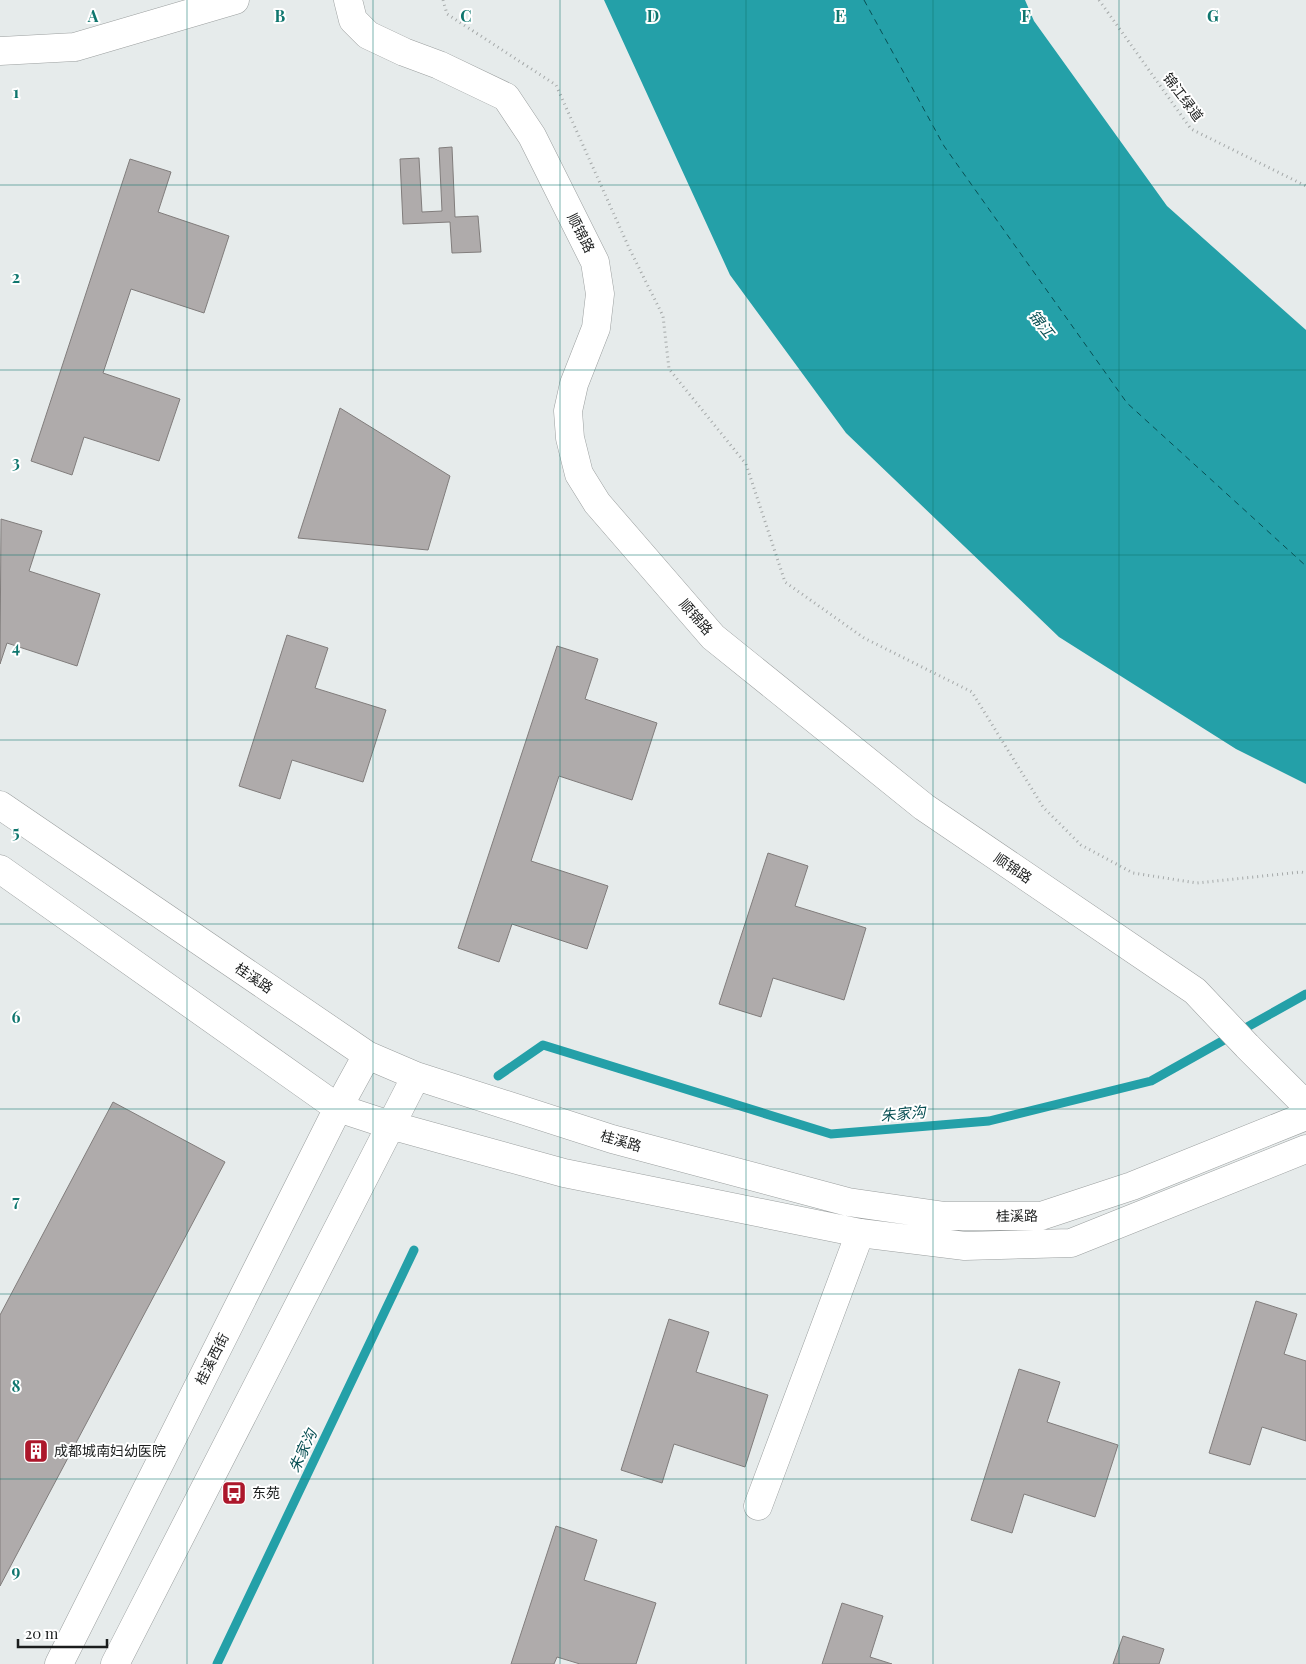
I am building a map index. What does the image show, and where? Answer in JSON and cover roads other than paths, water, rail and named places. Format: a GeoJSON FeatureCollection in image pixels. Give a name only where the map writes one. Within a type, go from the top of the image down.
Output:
{"type":"FeatureCollection","features":[{"type":"Feature","properties":{"kind":"street"},"geometry":{"type":"LineString","coordinates":[[0,51],[75,48],[235,0]]}},
{"type":"Feature","properties":{"kind":"street","name":"顺锦路"},"geometry":{"type":"LineString","coordinates":[[348,0],[353,20],[368,35],[404,52],[439,65],[506,97],[532,136],[595,262],[600,294],[596,328],[574,384],[568,411],[570,438],[579,474],[603,510],[713,637],[924,807],[1195,991],[1306,1105]]}},
{"type":"Feature","properties":{"kind":"street","name":"桂溪路"},"geometry":{"type":"LineString","coordinates":[[0,805],[367,1055],[416,1076],[621,1142],[848,1202],[945,1216],[1041,1216],[1132,1186],[1306,1116]]}},
{"type":"Feature","properties":{"kind":"street","name":"桂溪路"},"geometry":{"type":"LineString","coordinates":[[0,869],[338,1108],[390,1126],[564,1173],[860,1233],[965,1246],[1071,1243],[1306,1149]]}},
{"type":"Feature","properties":{"kind":"street","name":"桂溪西街"},"geometry":{"type":"LineString","coordinates":[[59,1664],[338,1108],[367,1055]]}},
{"type":"Feature","properties":{"kind":"street"},"geometry":{"type":"LineString","coordinates":[[115,1664],[416,1076]]}},
{"type":"Feature","properties":{"kind":"street"},"geometry":{"type":"LineString","coordinates":[[758,1506],[860,1233]]}},
{"type":"Feature","properties":{"kind":"water","name":"锦江"},"geometry":{"type":"Polygon","coordinates":[[[604,0],[1025,0],[1034,21],[1167,206],[1306,330],[1306,784],[1236,749],[1059,637],[846,433],[730,275],[604,0]]]}},
{"type":"Feature","properties":{"kind":"waterway","name":"朱家沟"},"geometry":{"type":"LineString","coordinates":[[498,1076],[543,1045],[831,1134],[989,1121],[1151,1081],[1306,994]]}},
{"type":"Feature","properties":{"kind":"waterway","name":"朱家沟"},"geometry":{"type":"LineString","coordinates":[[217,1664],[414,1250]]}},
{"type":"Feature","properties":{"kind":"place","name":"成都城南妇幼医院"},"geometry":{"type":"Point","coordinates":[36,1451]}},
{"type":"Feature","properties":{"kind":"place","name":"东苑"},"geometry":{"type":"Point","coordinates":[234,1493]}}]}
